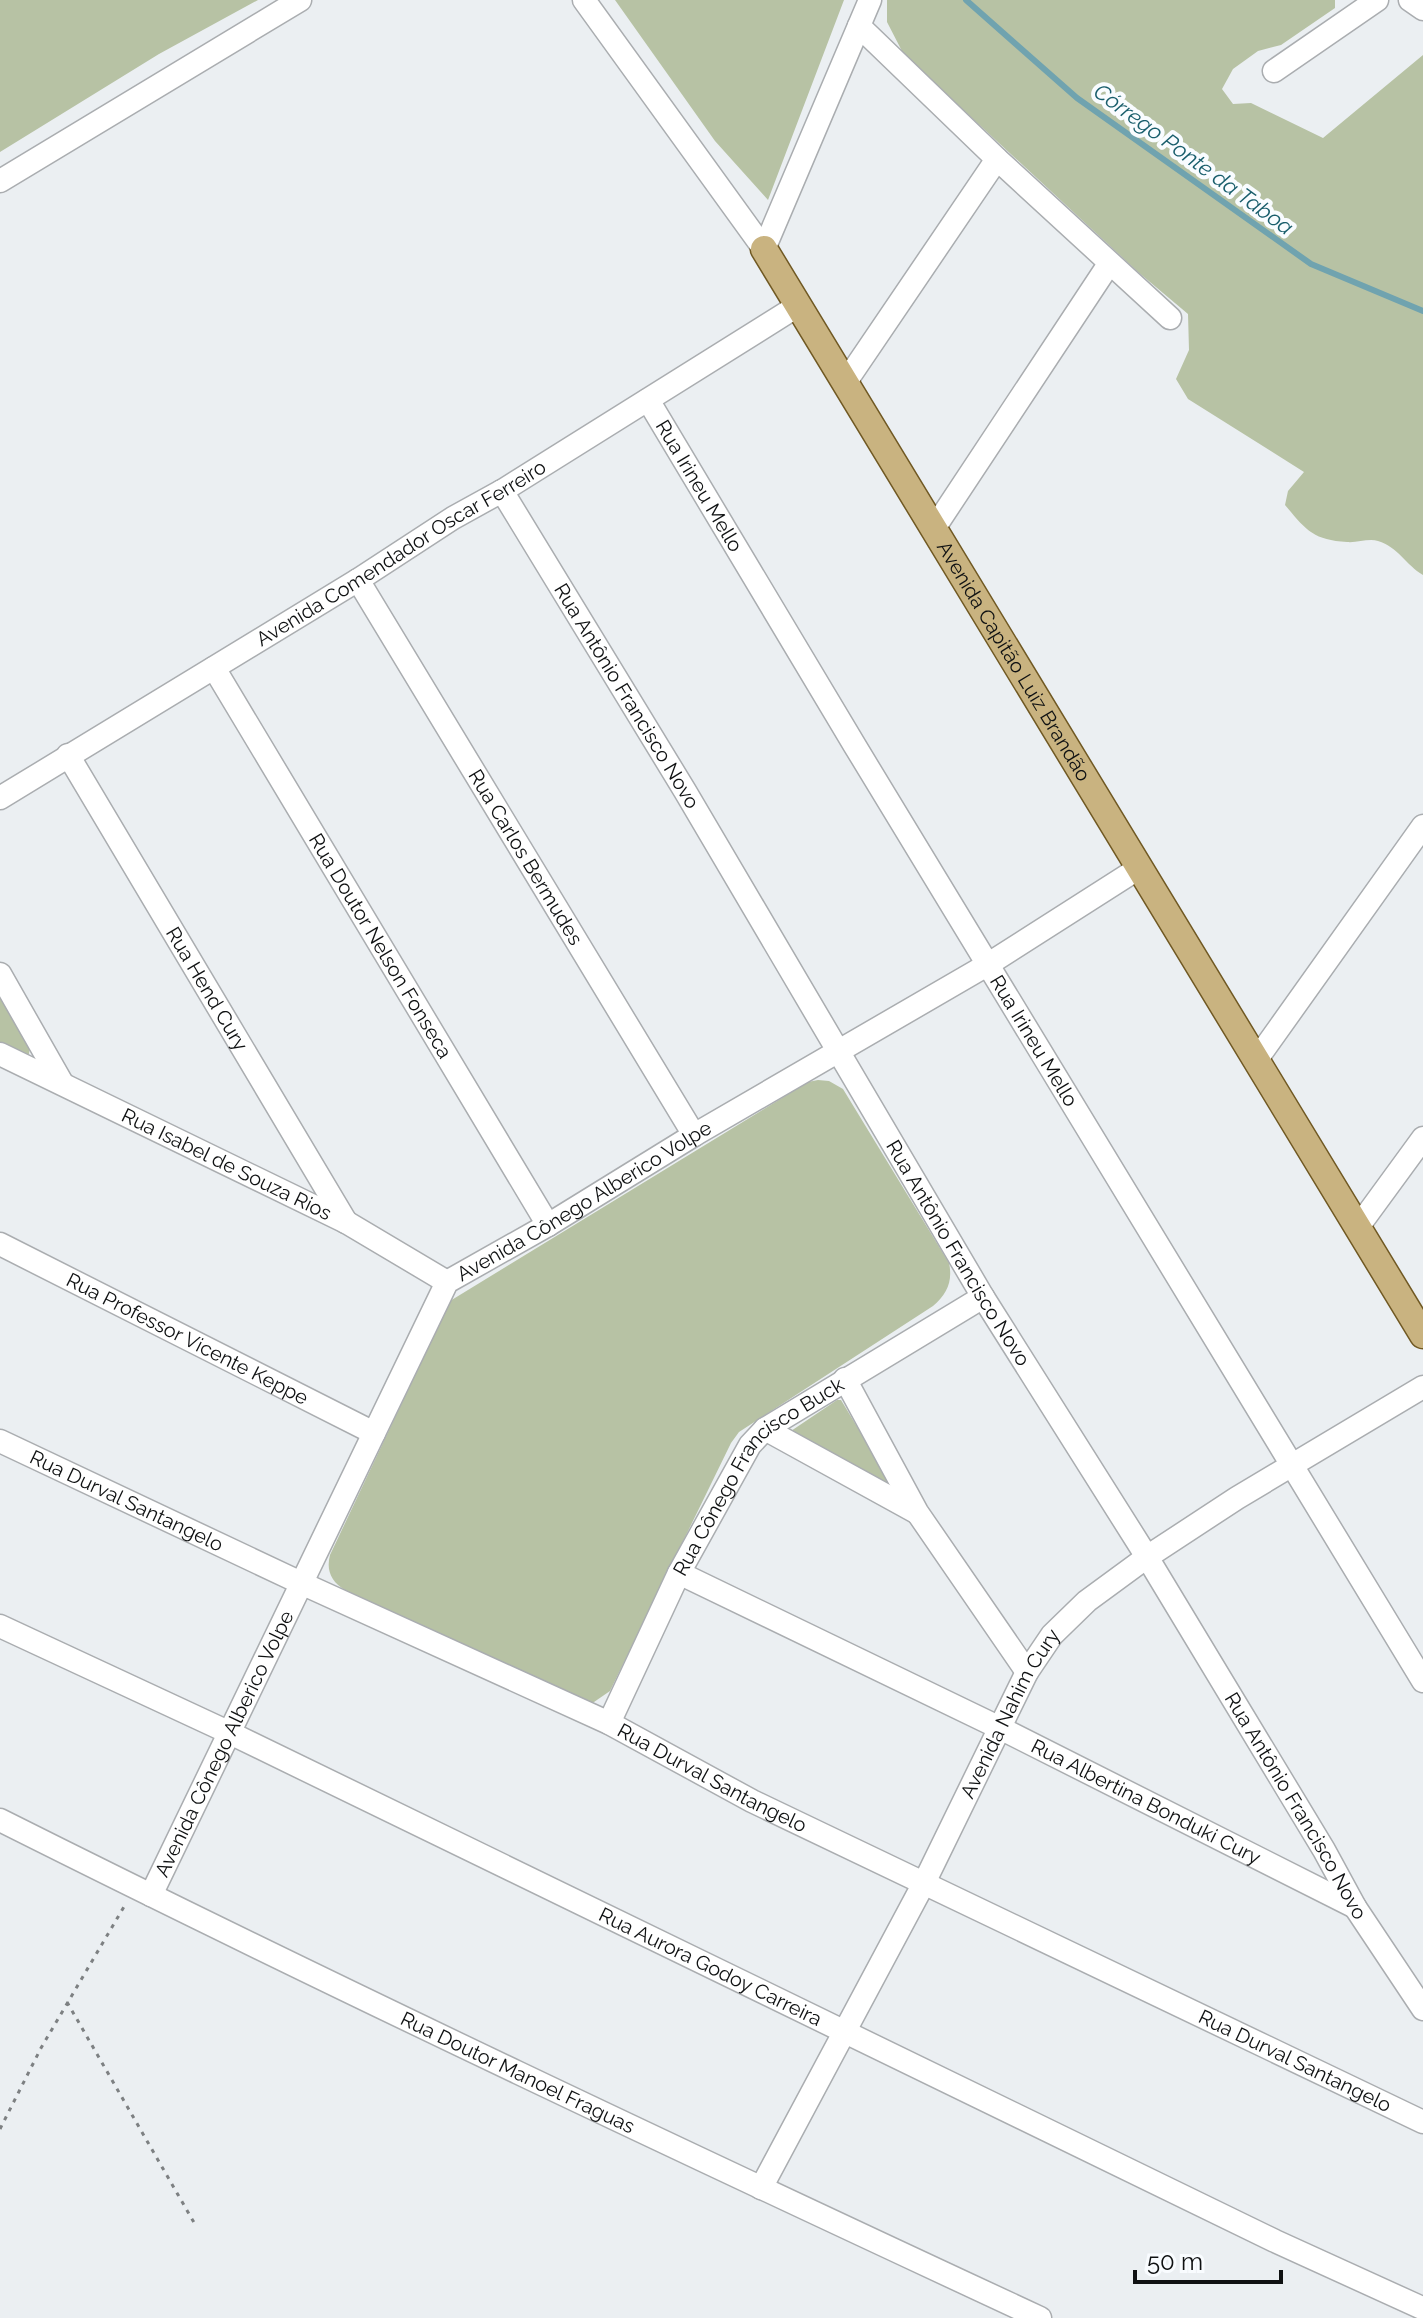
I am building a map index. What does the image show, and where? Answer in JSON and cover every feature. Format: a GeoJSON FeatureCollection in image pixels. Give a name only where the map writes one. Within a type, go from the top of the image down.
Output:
{"type":"FeatureCollection","features":[{"type":"Feature","properties":{"kind":"main road","name":"Avenida Capitão Luiz Brandão"},"geometry":{"type":"LineString","coordinates":[[764,249],[1423,1335]]}},
{"type":"Feature","properties":{"kind":"street"},"geometry":{"type":"LineString","coordinates":[[0,181],[300,0]]}},
{"type":"Feature","properties":{"kind":"street","name":"Avenida Capitão Luiz Brandão"},"geometry":{"type":"LineString","coordinates":[[584,0],[764,249]]}},
{"type":"Feature","properties":{"kind":"street"},"geometry":{"type":"LineString","coordinates":[[764,249],[870,0]]}},
{"type":"Feature","properties":{"kind":"street"},"geometry":{"type":"LineString","coordinates":[[1274,71],[1377,0]]}},
{"type":"Feature","properties":{"kind":"street"},"geometry":{"type":"LineString","coordinates":[[1410,0],[1423,9]]}},
{"type":"Feature","properties":{"kind":"street"},"geometry":{"type":"LineString","coordinates":[[859,26],[997,159],[1170,318]]}},
{"type":"Feature","properties":{"kind":"street"},"geometry":{"type":"LineString","coordinates":[[845,383],[997,159]]}},
{"type":"Feature","properties":{"kind":"street"},"geometry":{"type":"LineString","coordinates":[[935,527],[1109,264]]}},
{"type":"Feature","properties":{"kind":"street","name":"Avenida Comendador Oscar Ferreiro"},"geometry":{"type":"LineString","coordinates":[[0,798],[358,580],[799,305]]}},
{"type":"Feature","properties":{"kind":"street","name":"Rua Irineu Mello"},"geometry":{"type":"LineString","coordinates":[[648,400],[987,965],[1423,1681]]}},
{"type":"Feature","properties":{"kind":"street","name":"Rua Antônio Francisco Novo"},"geometry":{"type":"LineString","coordinates":[[502,491],[685,791],[983,1297],[1147,1557],[1324,1850],[1355,1907],[1423,2009]]}},
{"type":"Feature","properties":{"kind":"street","name":"Rua Carlos Bermudes"},"geometry":{"type":"LineString","coordinates":[[358,580],[694,1135]]}},
{"type":"Feature","properties":{"kind":"street","name":"Rua Doutor Nelson Fonseca"},"geometry":{"type":"LineString","coordinates":[[214,668],[548,1225]]}},
{"type":"Feature","properties":{"kind":"street","name":"Rua Hend Cury"},"geometry":{"type":"LineString","coordinates":[[68,755],[346,1222]]}},
{"type":"Feature","properties":{"kind":"street"},"geometry":{"type":"LineString","coordinates":[[1257,1059],[1423,826]]}},
{"type":"Feature","properties":{"kind":"street","name":"Avenida Cônego Alberico Volpe"},"geometry":{"type":"LineString","coordinates":[[143,1891],[228,1732],[447,1282],[987,965],[1139,868]]}},
{"type":"Feature","properties":{"kind":"street"},"geometry":{"type":"LineString","coordinates":[[0,974],[62,1083]]}},
{"type":"Feature","properties":{"kind":"street","name":"Rua Isabel de Souza Rios"},"geometry":{"type":"LineString","coordinates":[[0,1054],[346,1222],[447,1282]]}},
{"type":"Feature","properties":{"kind":"street"},"geometry":{"type":"LineString","coordinates":[[1358,1227],[1423,1138]]}},
{"type":"Feature","properties":{"kind":"street","name":"Rua Professor Vicente Keppe"},"geometry":{"type":"LineString","coordinates":[[0,1244],[374,1433]]}},
{"type":"Feature","properties":{"kind":"street","name":"Rua Cônego Francisco Buck"},"geometry":{"type":"LineString","coordinates":[[609,1723],[679,1573],[750,1445],[765,1429],[983,1297]]}},
{"type":"Feature","properties":{"kind":"street"},"geometry":{"type":"LineString","coordinates":[[845,1379],[917,1512],[1027,1672]]}},
{"type":"Feature","properties":{"kind":"street","name":"Avenida Nahim Cury"},"geometry":{"type":"LineString","coordinates":[[761,2188],[924,1883],[1027,1672],[1052,1635],[1087,1601],[1147,1557],[1237,1498],[1423,1387]]}},
{"type":"Feature","properties":{"kind":"street"},"geometry":{"type":"LineString","coordinates":[[765,1429],[917,1512]]}},
{"type":"Feature","properties":{"kind":"street","name":"Rua Durval Santangelo"},"geometry":{"type":"LineString","coordinates":[[0,1441],[609,1723],[752,1801],[1423,2122]]}},
{"type":"Feature","properties":{"kind":"street","name":"Rua Albertina Bonduki Cury"},"geometry":{"type":"LineString","coordinates":[[679,1573],[1000,1728],[1355,1907]]}},
{"type":"Feature","properties":{"kind":"street","name":"Rua Aurora Godoy Carreira"},"geometry":{"type":"LineString","coordinates":[[0,1626],[228,1732],[1420,2311]]}},
{"type":"Feature","properties":{"kind":"street","name":"Rua Doutor Manoel Fraguas"},"geometry":{"type":"LineString","coordinates":[[0,1820],[761,2188],[1040,2318]]}},
{"type":"Feature","properties":{"kind":"path"},"geometry":{"type":"LineString","coordinates":[[0,2129],[67,2002],[143,1891]]}},
{"type":"Feature","properties":{"kind":"path"},"geometry":{"type":"LineString","coordinates":[[67,2002],[196,2226]]}},
{"type":"Feature","properties":{"kind":"green space"},"geometry":{"type":"Polygon","coordinates":[[[0,0],[258,0],[159,54],[0,152],[0,0]]]}},
{"type":"Feature","properties":{"kind":"green space"},"geometry":{"type":"Polygon","coordinates":[[[615,0],[844,0],[768,200],[715,141],[615,0]]]}},
{"type":"Feature","properties":{"kind":"green space"},"geometry":{"type":"Polygon","coordinates":[[[887,0],[1335,0],[1335,8],[1281,45],[1258,51],[1233,69],[1222,89],[1233,104],[1251,103],[1323,138],[1423,55],[1423,575],[1385,544],[1374,540],[1351,542],[1326,539],[1311,532],[1299,521],[1285,505],[1288,491],[1304,472],[1188,399],[1176,379],[1189,350],[1188,314],[1138,272],[904,55],[887,22],[887,0]]]}},
{"type":"Feature","properties":{"kind":"green space"},"geometry":{"type":"Polygon","coordinates":[[[0,996],[30,1046],[29,1054],[0,1043],[0,996]]]}},
{"type":"Feature","properties":{"kind":"green space"},"geometry":{"type":"Polygon","coordinates":[[[829,1081],[843,1089],[949,1263],[948,1287],[933,1306],[739,1432],[610,1691],[594,1702],[576,1702],[336,1583],[329,1571],[330,1555],[450,1301],[808,1082],[829,1081]]]}},
{"type":"Feature","properties":{"kind":"green space"},"geometry":{"type":"Polygon","coordinates":[[[841,1400],[891,1483],[889,1487],[788,1433],[841,1400]]]}},
{"type":"Feature","properties":{"kind":"waterway","name":"Córrego Ponte da Taboa"},"geometry":{"type":"LineString","coordinates":[[966,0],[1077,98],[1311,264],[1423,311]]}}]}
